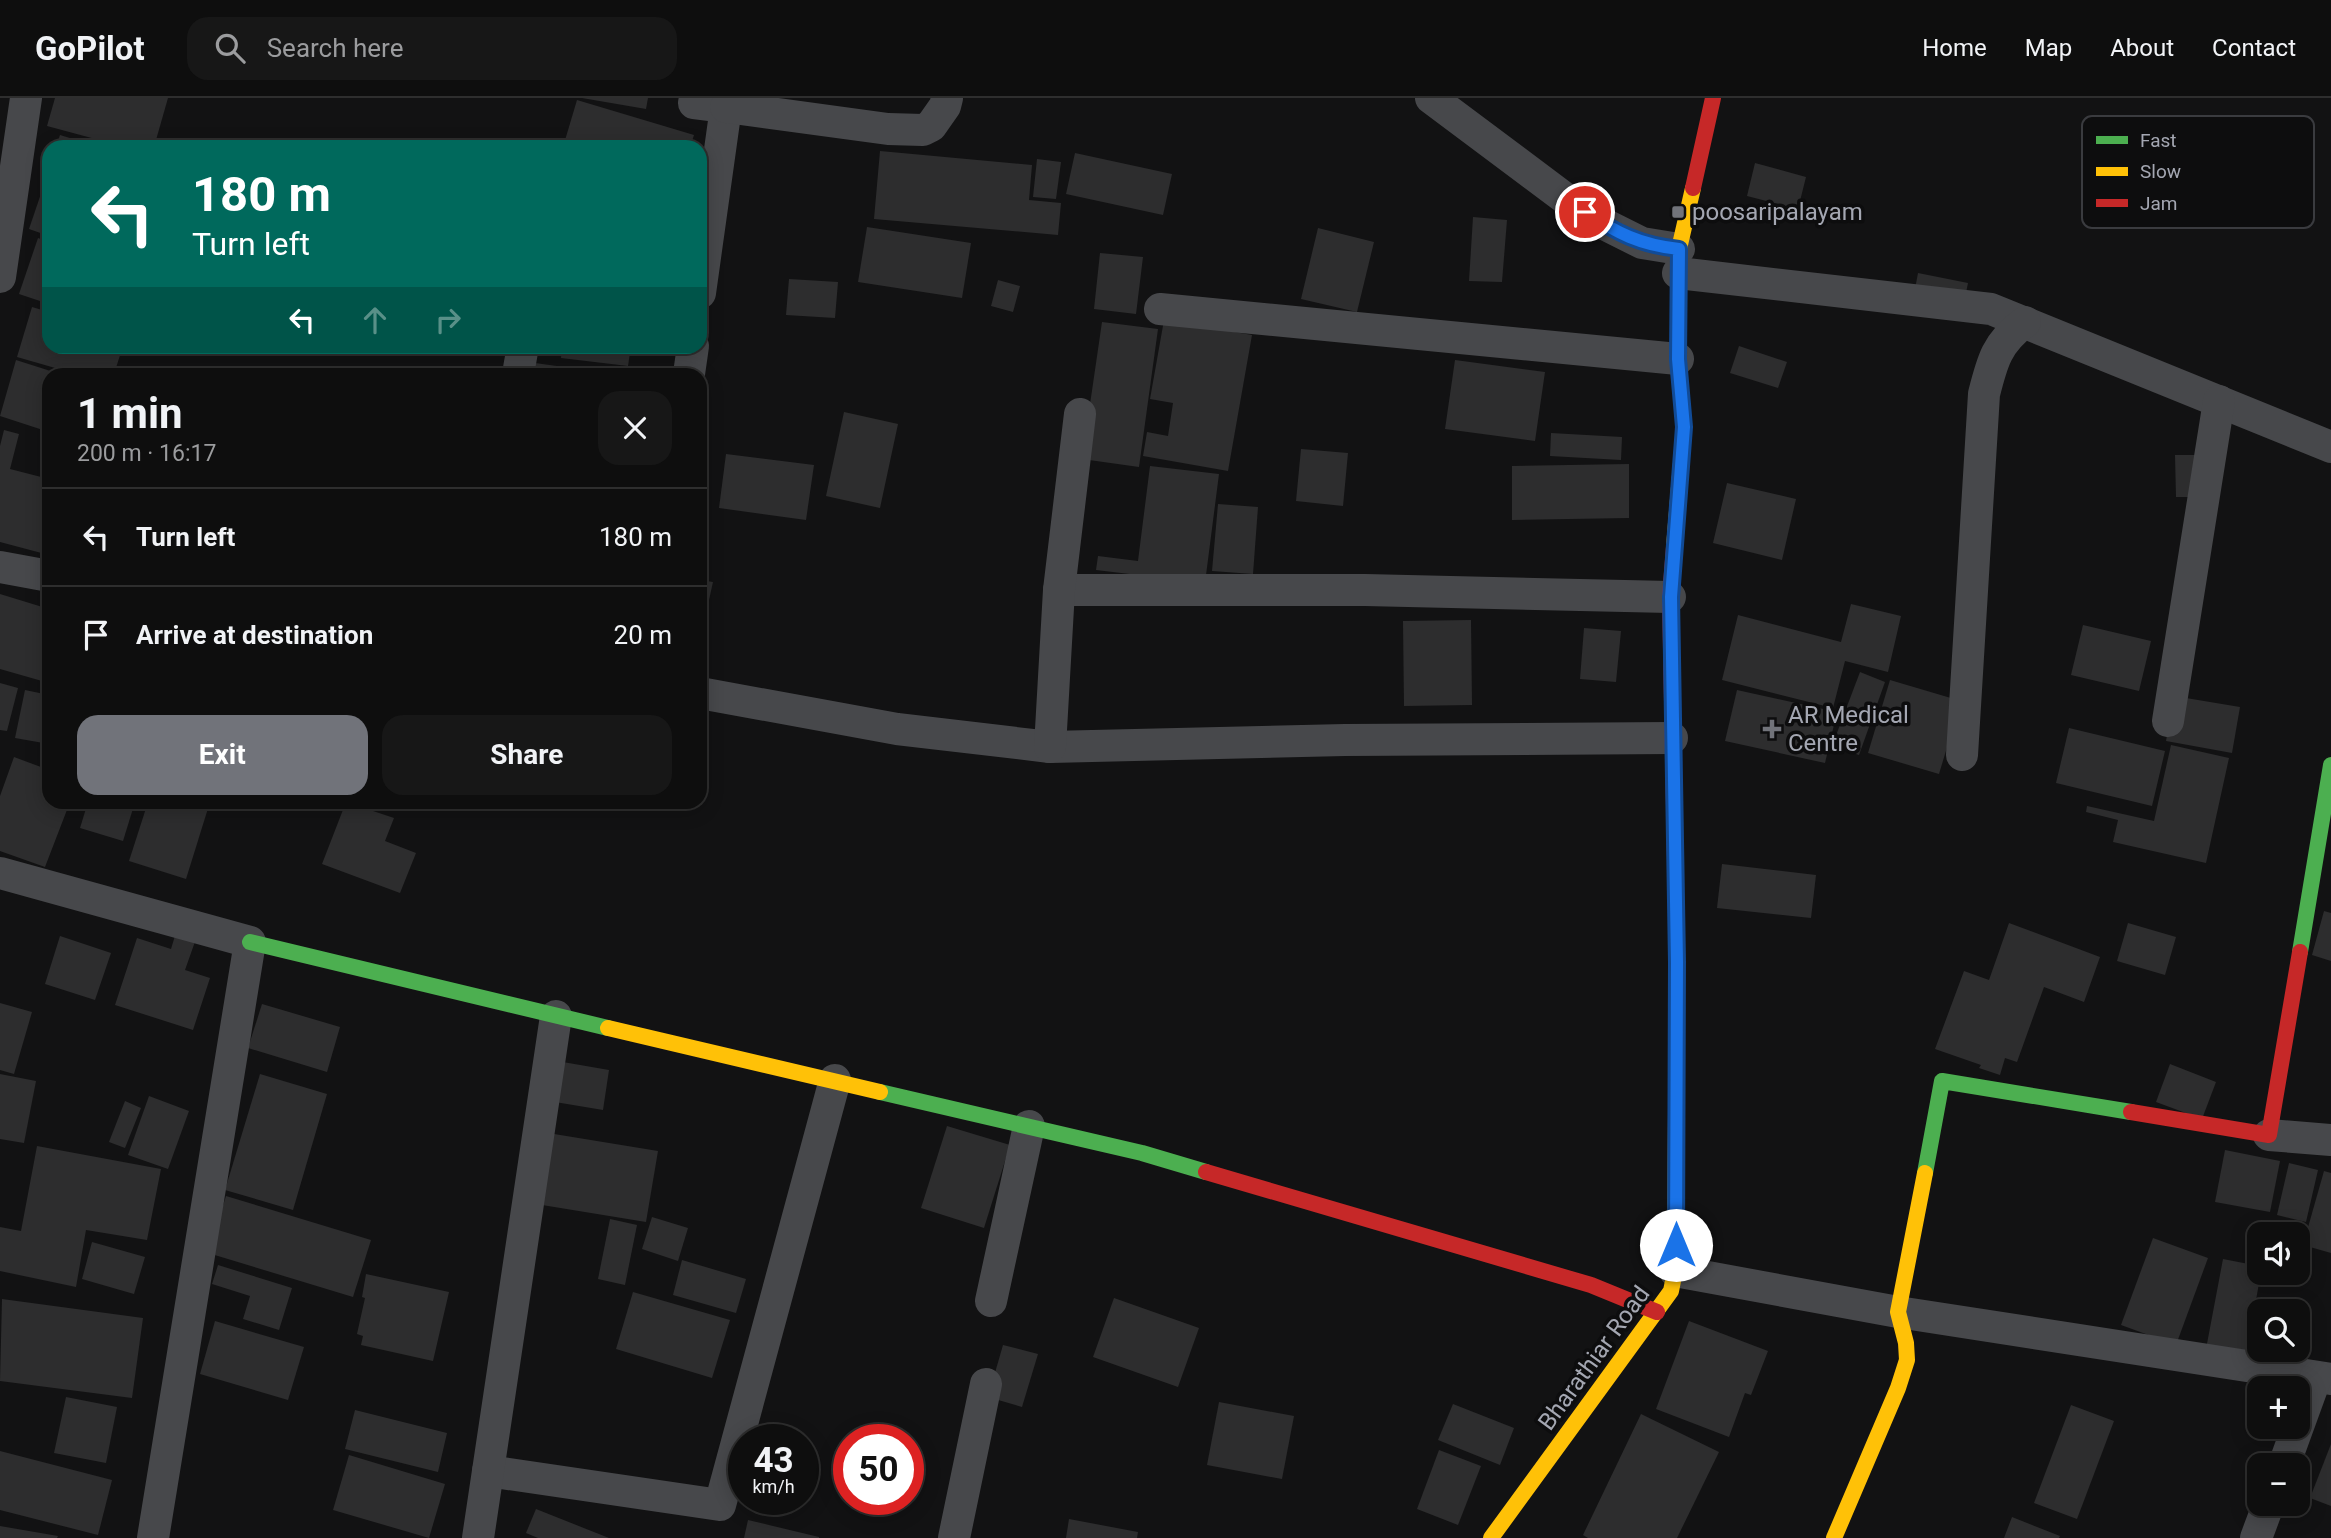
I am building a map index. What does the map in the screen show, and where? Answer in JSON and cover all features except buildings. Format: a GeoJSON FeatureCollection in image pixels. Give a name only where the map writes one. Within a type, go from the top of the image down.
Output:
{"type":"FeatureCollection","features":[{"type":"Feature","properties":{"kind":"street"},"geometry":{"type":"LineString","coordinates":[[0,277],[26,98]]}},
{"type":"Feature","properties":{"kind":"street"},"geometry":{"type":"LineString","coordinates":[[695,98],[694,103],[888,129],[923,130],[931,126],[945,106],[947,98]]}},
{"type":"Feature","properties":{"kind":"street"},"geometry":{"type":"LineString","coordinates":[[1432,98],[1566,199],[1604,224],[1678,261],[1991,309],[2331,447]]}},
{"type":"Feature","properties":{"kind":"street","name":"Bharathiar Road"},"geometry":{"type":"LineString","coordinates":[[1491,1538],[1657,1312],[1671,1291],[1675,1271],[1677,962],[1671,597],[1684,427],[1678,359],[1678,261],[1713,98]]}},
{"type":"Feature","properties":{"kind":"street"},"geometry":{"type":"LineString","coordinates":[[707,243],[726,107]]}},
{"type":"Feature","properties":{"kind":"street"},"geometry":{"type":"LineString","coordinates":[[1160,309],[1678,359]]}},
{"type":"Feature","properties":{"kind":"street"},"geometry":{"type":"LineString","coordinates":[[1962,755],[1984,394],[2002,342],[2025,322]]}},
{"type":"Feature","properties":{"kind":"street"},"geometry":{"type":"LineString","coordinates":[[2168,721],[2219,401]]}},
{"type":"Feature","properties":{"kind":"street"},"geometry":{"type":"LineString","coordinates":[[1051,747],[1059,590],[1080,414]]}},
{"type":"Feature","properties":{"kind":"street"},"geometry":{"type":"LineString","coordinates":[[0,567],[42,575]]}},
{"type":"Feature","properties":{"kind":"street"},"geometry":{"type":"LineString","coordinates":[[1059,590],[1364,590],[1671,597]]}},
{"type":"Feature","properties":{"kind":"street"},"geometry":{"type":"LineString","coordinates":[[707,694],[897,729],[1051,747],[1345,740],[1672,738]]}},
{"type":"Feature","properties":{"kind":"street"},"geometry":{"type":"LineString","coordinates":[[2269,1135],[2331,765]]}},
{"type":"Feature","properties":{"kind":"street"},"geometry":{"type":"LineString","coordinates":[[0,873],[250,942],[1142,1153],[1591,1285],[1657,1312]]}},
{"type":"Feature","properties":{"kind":"street"},"geometry":{"type":"LineString","coordinates":[[153,1538],[250,942]]}},
{"type":"Feature","properties":{"kind":"street"},"geometry":{"type":"LineString","coordinates":[[478,1538],[556,1016]]}},
{"type":"Feature","properties":{"kind":"street"},"geometry":{"type":"LineString","coordinates":[[488,1471],[720,1505],[835,1080]]}},
{"type":"Feature","properties":{"kind":"street"},"geometry":{"type":"LineString","coordinates":[[1834,1538],[1898,1388],[1907,1360],[1906,1343],[1898,1312],[1942,1081],[2269,1135],[2331,1140]]}},
{"type":"Feature","properties":{"kind":"street"},"geometry":{"type":"LineString","coordinates":[[991,1301],[1029,1126]]}},
{"type":"Feature","properties":{"kind":"street"},"geometry":{"type":"LineString","coordinates":[[1675,1271],[1898,1312],[2323,1378],[2289,1453]]}},
{"type":"Feature","properties":{"kind":"street"},"geometry":{"type":"LineString","coordinates":[[954,1538],[986,1384]]}},
{"type":"Feature","properties":{"kind":"street"},"geometry":{"type":"LineString","coordinates":[[2256,1538],[2264,1516]]}},
{"type":"Feature","properties":{"kind":"traffic: fast"},"geometry":{"type":"LineString","coordinates":[[2300,952],[2331,765]]}},
{"type":"Feature","properties":{"kind":"traffic: fast"},"geometry":{"type":"LineString","coordinates":[[250,942],[608,1028]]}},
{"type":"Feature","properties":{"kind":"traffic: fast"},"geometry":{"type":"LineString","coordinates":[[1925,1173],[1942,1081],[2131,1112]]}},
{"type":"Feature","properties":{"kind":"traffic: fast"},"geometry":{"type":"LineString","coordinates":[[880,1092],[1142,1153],[1206,1172]]}},
{"type":"Feature","properties":{"kind":"traffic: slow"},"geometry":{"type":"LineString","coordinates":[[1674,547],[1684,427],[1678,359],[1679,249],[1693,188]]}},
{"type":"Feature","properties":{"kind":"traffic: slow"},"geometry":{"type":"LineString","coordinates":[[608,1028],[880,1092]]}},
{"type":"Feature","properties":{"kind":"traffic: slow"},"geometry":{"type":"LineString","coordinates":[[1491,1538],[1671,1291],[1675,1271],[1676,1114]]}},
{"type":"Feature","properties":{"kind":"traffic: slow"},"geometry":{"type":"LineString","coordinates":[[1834,1538],[1898,1388],[1907,1360],[1906,1343],[1898,1312],[1925,1173]]}},
{"type":"Feature","properties":{"kind":"traffic: jam"},"geometry":{"type":"LineString","coordinates":[[1693,188],[1713,98]]}},
{"type":"Feature","properties":{"kind":"traffic: jam"},"geometry":{"type":"LineString","coordinates":[[1674,547],[1670,597],[1677,962],[1676,1114]]}},
{"type":"Feature","properties":{"kind":"traffic: jam"},"geometry":{"type":"LineString","coordinates":[[2131,1112],[2269,1135],[2300,952]]}},
{"type":"Feature","properties":{"kind":"traffic: jam"},"geometry":{"type":"LineString","coordinates":[[1206,1172],[1591,1285],[1657,1312]]}},
{"type":"Feature","properties":{"kind":"place","name":"poosaripalayam"},"geometry":{"type":"Point","coordinates":[1678,212]}},
{"type":"Feature","properties":{"kind":"place","name":"AR Medical Centre"},"geometry":{"type":"Point","coordinates":[1772,729]}},
{"type":"Feature","properties":{"kind":"route"},"geometry":{"type":"LineString","coordinates":[[1585,212],[1642,243],[1679,249],[1678,359],[1684,427],[1671,597],[1677,962],[1676,1245]]}}]}
